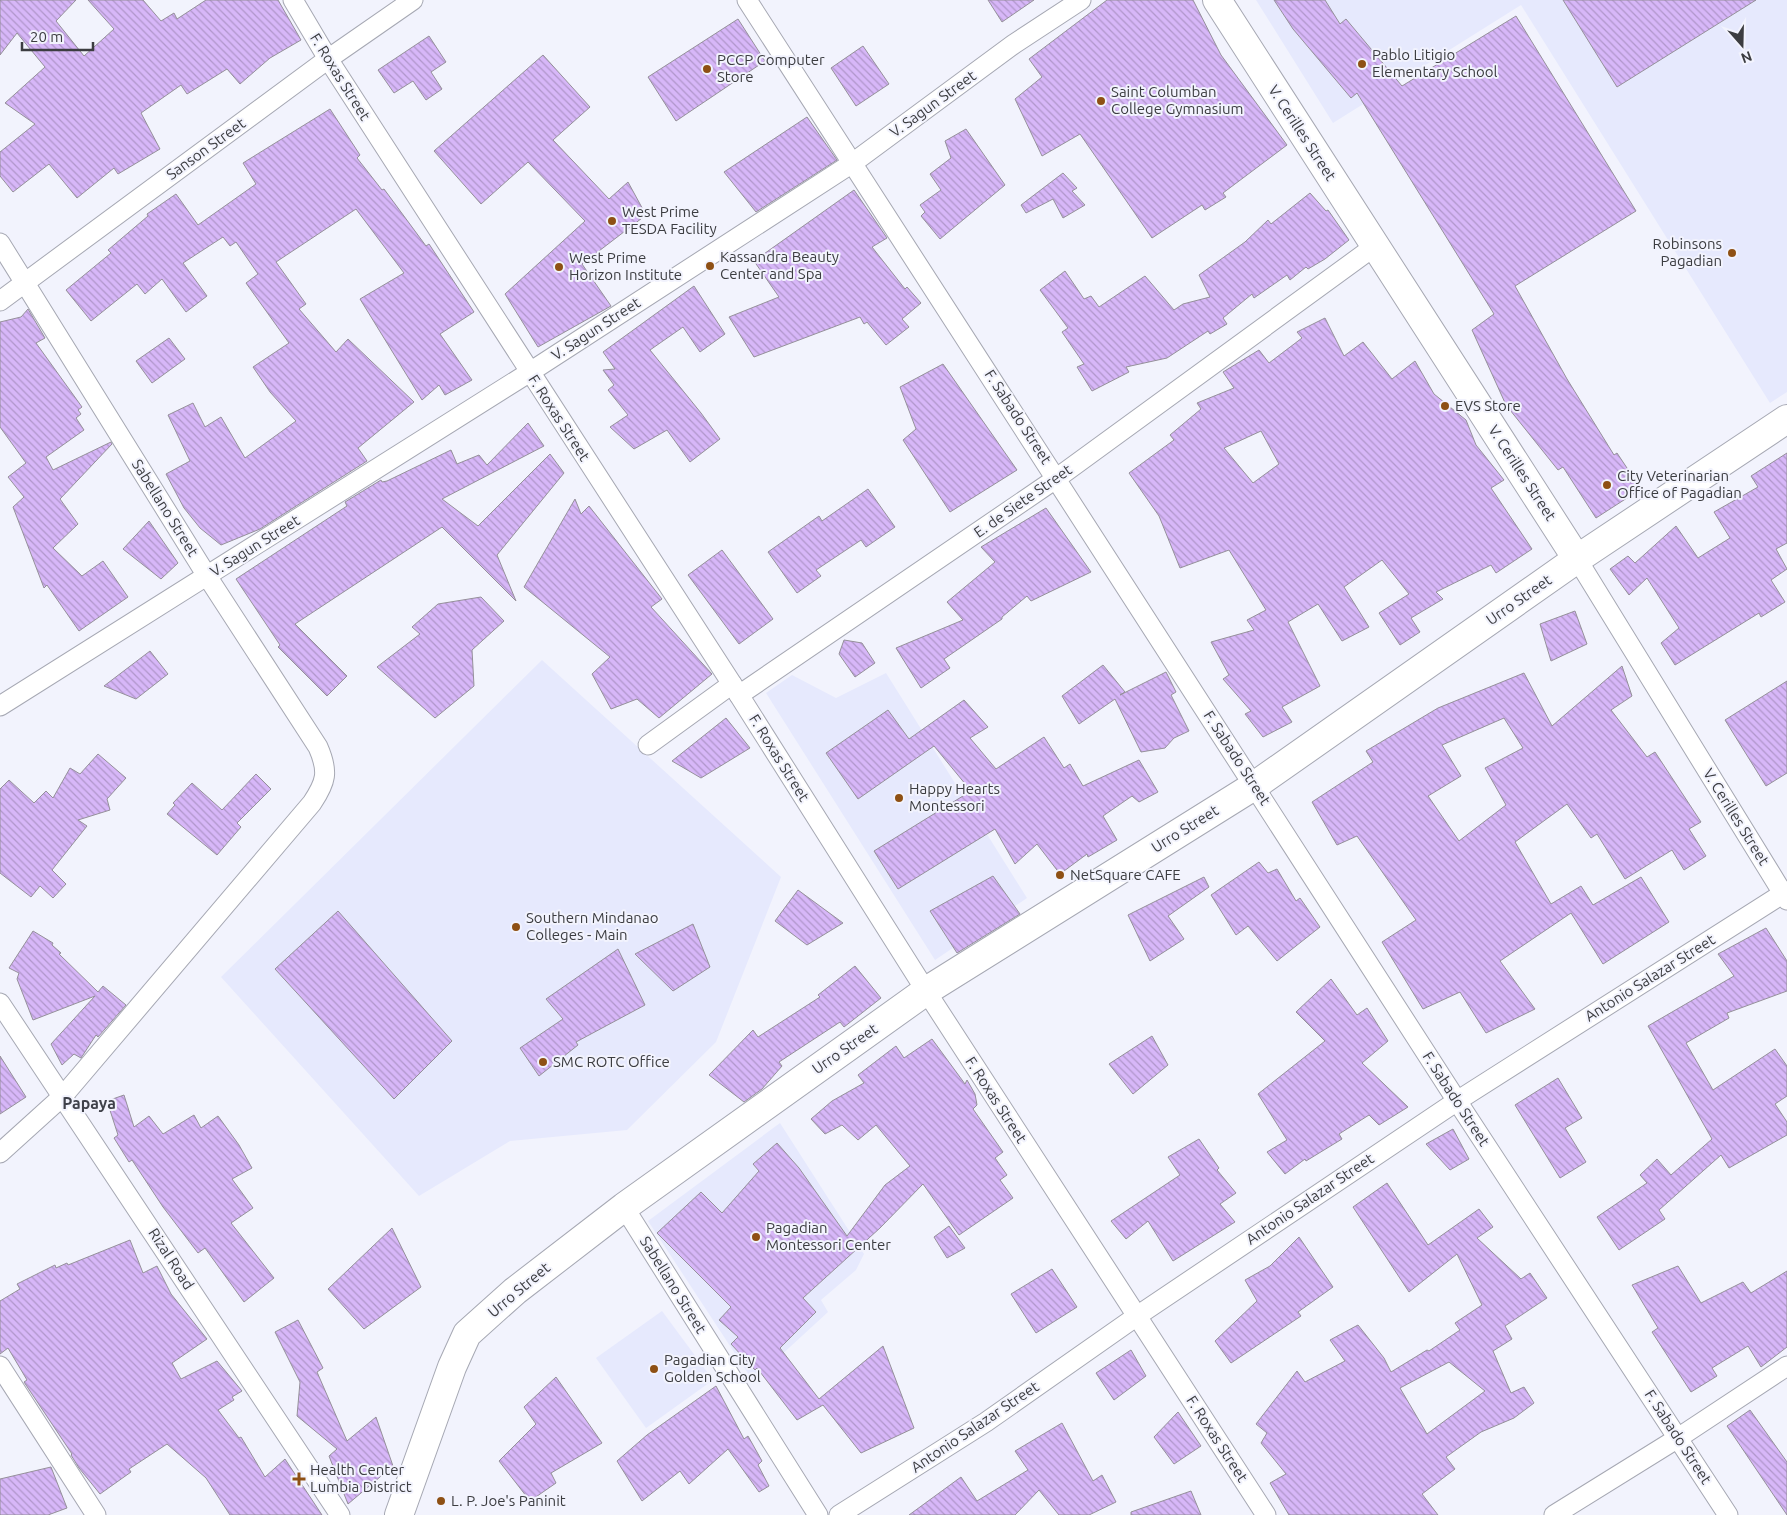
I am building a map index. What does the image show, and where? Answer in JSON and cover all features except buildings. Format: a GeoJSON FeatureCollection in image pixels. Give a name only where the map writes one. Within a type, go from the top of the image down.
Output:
{"type":"FeatureCollection","features":[{"type":"Feature","properties":{"kind":"street","name":"F. Roxas Street"},"geometry":{"type":"LineString","coordinates":[[293,0],[328,59],[735,690],[926,991],[1266,1515]]}},
{"type":"Feature","properties":{"kind":"street","name":"Sanson Street"},"geometry":{"type":"LineString","coordinates":[[0,301],[328,59],[413,0]]}},
{"type":"Feature","properties":{"kind":"street","name":"F. Sabado Street"},"geometry":{"type":"LineString","coordinates":[[747,0],[854,162],[1457,1101],[1728,1515]]}},
{"type":"Feature","properties":{"kind":"street","name":"V. Sagun Street"},"geometry":{"type":"LineString","coordinates":[[0,706],[530,372],[854,162],[1014,44],[1081,0]]}},
{"type":"Feature","properties":{"kind":"street","name":"V. Cerilles Street"},"geometry":{"type":"LineString","coordinates":[[1217,0],[1577,559],[1786,895]]}},
{"type":"Feature","properties":{"kind":"street","name":"Sabellano Street"},"geometry":{"type":"LineString","coordinates":[[0,243],[207,576],[318,747],[324,760],[325,773],[324,786],[312,803],[63,1096]]}},
{"type":"Feature","properties":{"kind":"street","name":"E. de Siete Street"},"geometry":{"type":"LineString","coordinates":[[648,745],[735,690],[1057,478],[1375,246]]}},
{"type":"Feature","properties":{"kind":"street","name":"Urro Street"},"geometry":{"type":"LineString","coordinates":[[399,1515],[452,1367],[467,1334],[515,1291],[624,1207],[926,991],[1254,786],[1577,559],[1787,418]]}},
{"type":"Feature","properties":{"kind":"street","name":"Antonio Salazar Street"},"geometry":{"type":"LineString","coordinates":[[839,1515],[986,1422],[1137,1316],[1457,1101],[1786,895]]}},
{"type":"Feature","properties":{"kind":"street","name":"Rizal Road"},"geometry":{"type":"LineString","coordinates":[[0,1003],[340,1515]]}},
{"type":"Feature","properties":{"kind":"street"},"geometry":{"type":"LineString","coordinates":[[0,1153],[63,1096]]}},
{"type":"Feature","properties":{"kind":"street","name":"Sabellano Street"},"geometry":{"type":"LineString","coordinates":[[624,1207],[818,1515]]}},
{"type":"Feature","properties":{"kind":"street"},"geometry":{"type":"LineString","coordinates":[[0,1366],[96,1515]]}},
{"type":"Feature","properties":{"kind":"street"},"geometry":{"type":"LineString","coordinates":[[1554,1515],[1678,1438],[1787,1366]]}},
{"type":"Feature","properties":{"kind":"shaded area","name":"Robinsons Pagadian"},"geometry":{"type":"Polygon","coordinates":[[[1256,0],[1787,0],[1787,392],[1770,403],[1521,5],[1333,123],[1256,0]]]}},
{"type":"Feature","properties":{"kind":"shaded area","name":"Southern Mindanao Colleges - Main"},"geometry":{"type":"Polygon","coordinates":[[[542,660],[781,877],[716,1042],[627,1130],[510,1141],[419,1196],[221,977],[542,660]]]}},
{"type":"Feature","properties":{"kind":"shaded area","name":"Happy Hearts Montessori"},"geometry":{"type":"Polygon","coordinates":[[[886,673],[1027,898],[935,960],[766,693],[792,675],[836,698],[886,673]]]}},
{"type":"Feature","properties":{"kind":"shaded area","name":"Pagadian Montessori Center"},"geometry":{"type":"Polygon","coordinates":[[[780,1123],[864,1254],[856,1270],[821,1300],[828,1312],[753,1381],[648,1221],[780,1123]]]}},
{"type":"Feature","properties":{"kind":"shaded area","name":"Pagadian City Golden School"},"geometry":{"type":"Polygon","coordinates":[[[662,1311],[713,1380],[646,1428],[596,1358],[662,1311]]]}},
{"type":"Feature","properties":{"kind":"place","name":"Pablo Litigio Elementary School"},"geometry":{"type":"Point","coordinates":[1362,64]}},
{"type":"Feature","properties":{"kind":"place","name":"PCCP Computer Store"},"geometry":{"type":"Point","coordinates":[707,69]}},
{"type":"Feature","properties":{"kind":"place","name":"Saint Columban College Gymnasium"},"geometry":{"type":"Point","coordinates":[1101,101]}},
{"type":"Feature","properties":{"kind":"place","name":"West Prime TESDA Facility"},"geometry":{"type":"Point","coordinates":[612,221]}},
{"type":"Feature","properties":{"kind":"place","name":"Robinsons Pagadian"},"geometry":{"type":"Point","coordinates":[1732,253]}},
{"type":"Feature","properties":{"kind":"place","name":"Kassandra Beauty Center and Spa"},"geometry":{"type":"Point","coordinates":[710,266]}},
{"type":"Feature","properties":{"kind":"place","name":"West Prime Horizon Institute"},"geometry":{"type":"Point","coordinates":[559,267]}},
{"type":"Feature","properties":{"kind":"place","name":"EVS Store"},"geometry":{"type":"Point","coordinates":[1445,406]}},
{"type":"Feature","properties":{"kind":"place","name":"City Veterinarian Office of Pagadian"},"geometry":{"type":"Point","coordinates":[1607,485]}},
{"type":"Feature","properties":{"kind":"place","name":"Happy Hearts Montessori"},"geometry":{"type":"Point","coordinates":[899,798]}},
{"type":"Feature","properties":{"kind":"place","name":"NetSquare CAFE"},"geometry":{"type":"Point","coordinates":[1060,875]}},
{"type":"Feature","properties":{"kind":"place","name":"Southern Mindanao Colleges - Main"},"geometry":{"type":"Point","coordinates":[516,927]}},
{"type":"Feature","properties":{"kind":"place","name":"SMC ROTC Office"},"geometry":{"type":"Point","coordinates":[543,1062]}},
{"type":"Feature","properties":{"kind":"place","name":"Pagadian Montessori Center"},"geometry":{"type":"Point","coordinates":[756,1237]}},
{"type":"Feature","properties":{"kind":"place","name":"Pagadian City Golden School"},"geometry":{"type":"Point","coordinates":[654,1369]}},
{"type":"Feature","properties":{"kind":"place","name":"Health Center Lumbia District"},"geometry":{"type":"Point","coordinates":[299,1479]}},
{"type":"Feature","properties":{"kind":"place","name":"L. P. Joe's Paninit"},"geometry":{"type":"Point","coordinates":[441,1501]}},
{"type":"Feature","properties":{"kind":"district","name":"Papaya"},"geometry":{"type":"Point","coordinates":[89,1103]}}]}
